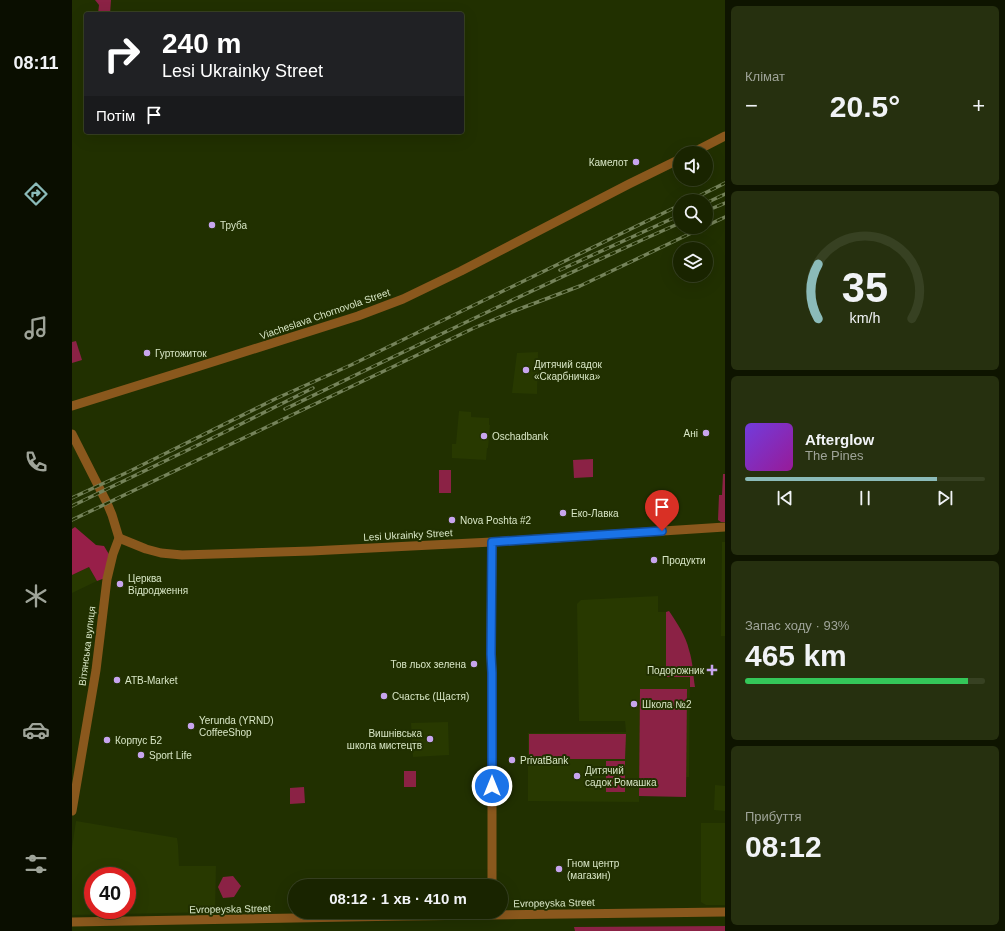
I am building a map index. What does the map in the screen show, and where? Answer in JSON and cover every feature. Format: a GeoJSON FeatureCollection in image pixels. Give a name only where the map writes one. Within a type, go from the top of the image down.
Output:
{"type":"FeatureCollection","features":[{"type":"Feature","properties":{"kind":"street"},"geometry":{"type":"LineString","coordinates":[[706,146],[725,136]]}},
{"type":"Feature","properties":{"kind":"street","name":"Viacheslava Chornovola Street"},"geometry":{"type":"LineString","coordinates":[[72,406],[343,321],[402,299],[461,271],[673,162]]}},
{"type":"Feature","properties":{"kind":"street"},"geometry":{"type":"LineString","coordinates":[[72,434],[110,510],[119,538]]}},
{"type":"Feature","properties":{"kind":"street","name":"Lesi Ukrainky Street"},"geometry":{"type":"LineString","coordinates":[[119,538],[146,549],[161,553],[182,555],[311,551],[492,542],[725,527]]}},
{"type":"Feature","properties":{"kind":"street","name":"Вітянська вулиця"},"geometry":{"type":"LineString","coordinates":[[72,811],[96,670],[107,579],[113,554],[119,538]]}},
{"type":"Feature","properties":{"kind":"street"},"geometry":{"type":"LineString","coordinates":[[492,542],[492,879]]}},
{"type":"Feature","properties":{"kind":"street","name":"Evropeyska Street"},"geometry":{"type":"LineString","coordinates":[[508,914],[725,912]]}},
{"type":"Feature","properties":{"kind":"street","name":"Evropeyska Street"},"geometry":{"type":"LineString","coordinates":[[72,922],[288,918]]}},
{"type":"Feature","properties":{"kind":"shaded area"},"geometry":{"type":"Polygon","coordinates":[[[95,0],[111,0],[110,12],[98,12],[99,5],[95,0]]]}},
{"type":"Feature","properties":{"kind":"shaded area"},"geometry":{"type":"Polygon","coordinates":[[[76,341],[82,360],[72,363],[72,342],[76,341]]]}},
{"type":"Feature","properties":{"kind":"shaded area","name":"Дитячий садок «Скарбничка»"},"geometry":{"type":"Polygon","coordinates":[[[538,352],[537,394],[512,393],[517,353],[538,352]]]}},
{"type":"Feature","properties":{"kind":"shaded area"},"geometry":{"type":"Polygon","coordinates":[[[459,411],[471,412],[471,417],[489,418],[490,425],[486,460],[452,458],[452,444],[456,444],[459,411]]]}},
{"type":"Feature","properties":{"kind":"shaded area"},"geometry":{"type":"Polygon","coordinates":[[[593,459],[593,477],[574,478],[573,460],[593,459]]]}},
{"type":"Feature","properties":{"kind":"shaded area"},"geometry":{"type":"Polygon","coordinates":[[[439,470],[451,470],[451,493],[439,493],[439,470]]]}},
{"type":"Feature","properties":{"kind":"shaded area"},"geometry":{"type":"Polygon","coordinates":[[[723,474],[725,474],[725,522],[721,522],[718,520],[719,495],[722,495],[723,474]]]}},
{"type":"Feature","properties":{"kind":"shaded area"},"geometry":{"type":"Polygon","coordinates":[[[75,527],[96,545],[104,546],[110,556],[105,578],[97,581],[89,567],[72,575],[72,529],[75,527]]]}},
{"type":"Feature","properties":{"kind":"shaded area"},"geometry":{"type":"Polygon","coordinates":[[[722,542],[725,542],[725,636],[721,636],[722,542]]]}},
{"type":"Feature","properties":{"kind":"shaded area"},"geometry":{"type":"Polygon","coordinates":[[[89,567],[97,581],[72,593],[72,575],[89,567]]]}},
{"type":"Feature","properties":{"kind":"shaded area","name":"Школа №2"},"geometry":{"type":"Polygon","coordinates":[[[658,596],[658,612],[666,612],[666,659],[690,677],[689,777],[640,778],[639,802],[528,801],[528,733],[626,732],[625,721],[579,721],[577,604],[581,600],[658,596]]]}},
{"type":"Feature","properties":{"kind":"shaded area"},"geometry":{"type":"Polygon","coordinates":[[[669,611],[681,630],[688,645],[695,687],[690,687],[690,677],[666,677],[666,612],[669,611]]]}},
{"type":"Feature","properties":{"kind":"shaded area"},"geometry":{"type":"Polygon","coordinates":[[[640,689],[687,689],[686,797],[639,796],[640,689]]]}},
{"type":"Feature","properties":{"kind":"shaded area","name":"Вишнівська школа мистецтв"},"geometry":{"type":"Polygon","coordinates":[[[448,722],[449,755],[413,757],[411,723],[448,722]]]}},
{"type":"Feature","properties":{"kind":"shaded area"},"geometry":{"type":"Polygon","coordinates":[[[529,734],[626,734],[625,759],[529,759],[529,734]]]}},
{"type":"Feature","properties":{"kind":"shaded area"},"geometry":{"type":"Polygon","coordinates":[[[606,761],[625,761],[625,792],[606,792],[606,761]]]}},
{"type":"Feature","properties":{"kind":"shaded area"},"geometry":{"type":"Polygon","coordinates":[[[404,771],[416,771],[416,787],[404,787],[404,771]]]}},
{"type":"Feature","properties":{"kind":"shaded area"},"geometry":{"type":"Polygon","coordinates":[[[715,785],[725,786],[725,811],[714,810],[715,785]]]}},
{"type":"Feature","properties":{"kind":"shaded area"},"geometry":{"type":"Polygon","coordinates":[[[304,787],[305,803],[290,804],[290,788],[304,787]]]}},
{"type":"Feature","properties":{"kind":"shaded area"},"geometry":{"type":"Polygon","coordinates":[[[76,821],[177,838],[179,866],[216,866],[215,912],[136,914],[136,867],[84,867],[84,915],[72,915],[72,848],[76,821]]]}},
{"type":"Feature","properties":{"kind":"shaded area"},"geometry":{"type":"Polygon","coordinates":[[[701,823],[725,823],[725,905],[706,905],[701,902],[701,823]]]}},
{"type":"Feature","properties":{"kind":"shaded area"},"geometry":{"type":"Polygon","coordinates":[[[233,876],[241,886],[234,897],[223,898],[218,887],[223,877],[233,876]]]}},
{"type":"Feature","properties":{"kind":"shaded area"},"geometry":{"type":"Polygon","coordinates":[[[725,926],[725,931],[575,931],[574,927],[725,926]]]}},
{"type":"Feature","properties":{"kind":"railway"},"geometry":{"type":"LineString","coordinates":[[703,194],[725,183]]}},
{"type":"Feature","properties":{"kind":"railway"},"geometry":{"type":"LineString","coordinates":[[713,200],[725,194]]}},
{"type":"Feature","properties":{"kind":"railway"},"geometry":{"type":"LineString","coordinates":[[713,208],[725,203]]}},
{"type":"Feature","properties":{"kind":"railway"},"geometry":{"type":"LineString","coordinates":[[72,498],[275,399],[351,365],[673,208]]}},
{"type":"Feature","properties":{"kind":"railway"},"geometry":{"type":"LineString","coordinates":[[713,223],[725,217]]}},
{"type":"Feature","properties":{"kind":"railway"},"geometry":{"type":"LineString","coordinates":[[560,270],[673,218]]}},
{"type":"Feature","properties":{"kind":"railway"},"geometry":{"type":"LineString","coordinates":[[285,409],[531,291],[673,226]]}},
{"type":"Feature","properties":{"kind":"railway"},"geometry":{"type":"LineString","coordinates":[[72,520],[474,328],[580,286],[689,234]]}},
{"type":"Feature","properties":{"kind":"railway"},"geometry":{"type":"LineString","coordinates":[[72,506],[313,388]]}},
{"type":"Feature","properties":{"kind":"place","name":"Камелот"},"geometry":{"type":"Point","coordinates":[636,162]}},
{"type":"Feature","properties":{"kind":"place","name":"Труба"},"geometry":{"type":"Point","coordinates":[212,225]}},
{"type":"Feature","properties":{"kind":"place","name":"Гуртожиток"},"geometry":{"type":"Point","coordinates":[147,353]}},
{"type":"Feature","properties":{"kind":"place","name":"Дитячий садок «Скарбничка»"},"geometry":{"type":"Point","coordinates":[526,370]}},
{"type":"Feature","properties":{"kind":"place","name":"Ані"},"geometry":{"type":"Point","coordinates":[706,433]}},
{"type":"Feature","properties":{"kind":"place","name":"Oschadbank"},"geometry":{"type":"Point","coordinates":[484,436]}},
{"type":"Feature","properties":{"kind":"place","name":"Еко-Лавка"},"geometry":{"type":"Point","coordinates":[563,513]}},
{"type":"Feature","properties":{"kind":"place","name":"Nova Poshta #2"},"geometry":{"type":"Point","coordinates":[452,520]}},
{"type":"Feature","properties":{"kind":"place","name":"Продукти"},"geometry":{"type":"Point","coordinates":[654,560]}},
{"type":"Feature","properties":{"kind":"place","name":"Церква Відродження"},"geometry":{"type":"Point","coordinates":[120,584]}},
{"type":"Feature","properties":{"kind":"place","name":"Тов льох зелена"},"geometry":{"type":"Point","coordinates":[474,664]}},
{"type":"Feature","properties":{"kind":"place","name":"Подорожник"},"geometry":{"type":"Point","coordinates":[712,670]}},
{"type":"Feature","properties":{"kind":"place","name":"ATB-Market"},"geometry":{"type":"Point","coordinates":[117,680]}},
{"type":"Feature","properties":{"kind":"place","name":"Счастьє (Щастя)"},"geometry":{"type":"Point","coordinates":[384,696]}},
{"type":"Feature","properties":{"kind":"place","name":"Школа №2"},"geometry":{"type":"Point","coordinates":[634,704]}},
{"type":"Feature","properties":{"kind":"place","name":"Yerunda (YRND) CoffeeShop"},"geometry":{"type":"Point","coordinates":[191,726]}},
{"type":"Feature","properties":{"kind":"place","name":"Вишнівська школа мистецтв"},"geometry":{"type":"Point","coordinates":[430,739]}},
{"type":"Feature","properties":{"kind":"place","name":"Корпус Б2"},"geometry":{"type":"Point","coordinates":[107,740]}},
{"type":"Feature","properties":{"kind":"place","name":"Sport Life"},"geometry":{"type":"Point","coordinates":[141,755]}},
{"type":"Feature","properties":{"kind":"place","name":"PrivatBank"},"geometry":{"type":"Point","coordinates":[512,760]}},
{"type":"Feature","properties":{"kind":"place","name":"Дитячий садок Ромашка"},"geometry":{"type":"Point","coordinates":[577,776]}},
{"type":"Feature","properties":{"kind":"place","name":"Гном центр (магазин)"},"geometry":{"type":"Point","coordinates":[559,869]}},
{"type":"Feature","properties":{"kind":"route"},"geometry":{"type":"LineString","coordinates":[[492,786],[492,542],[662,531]]}}]}
